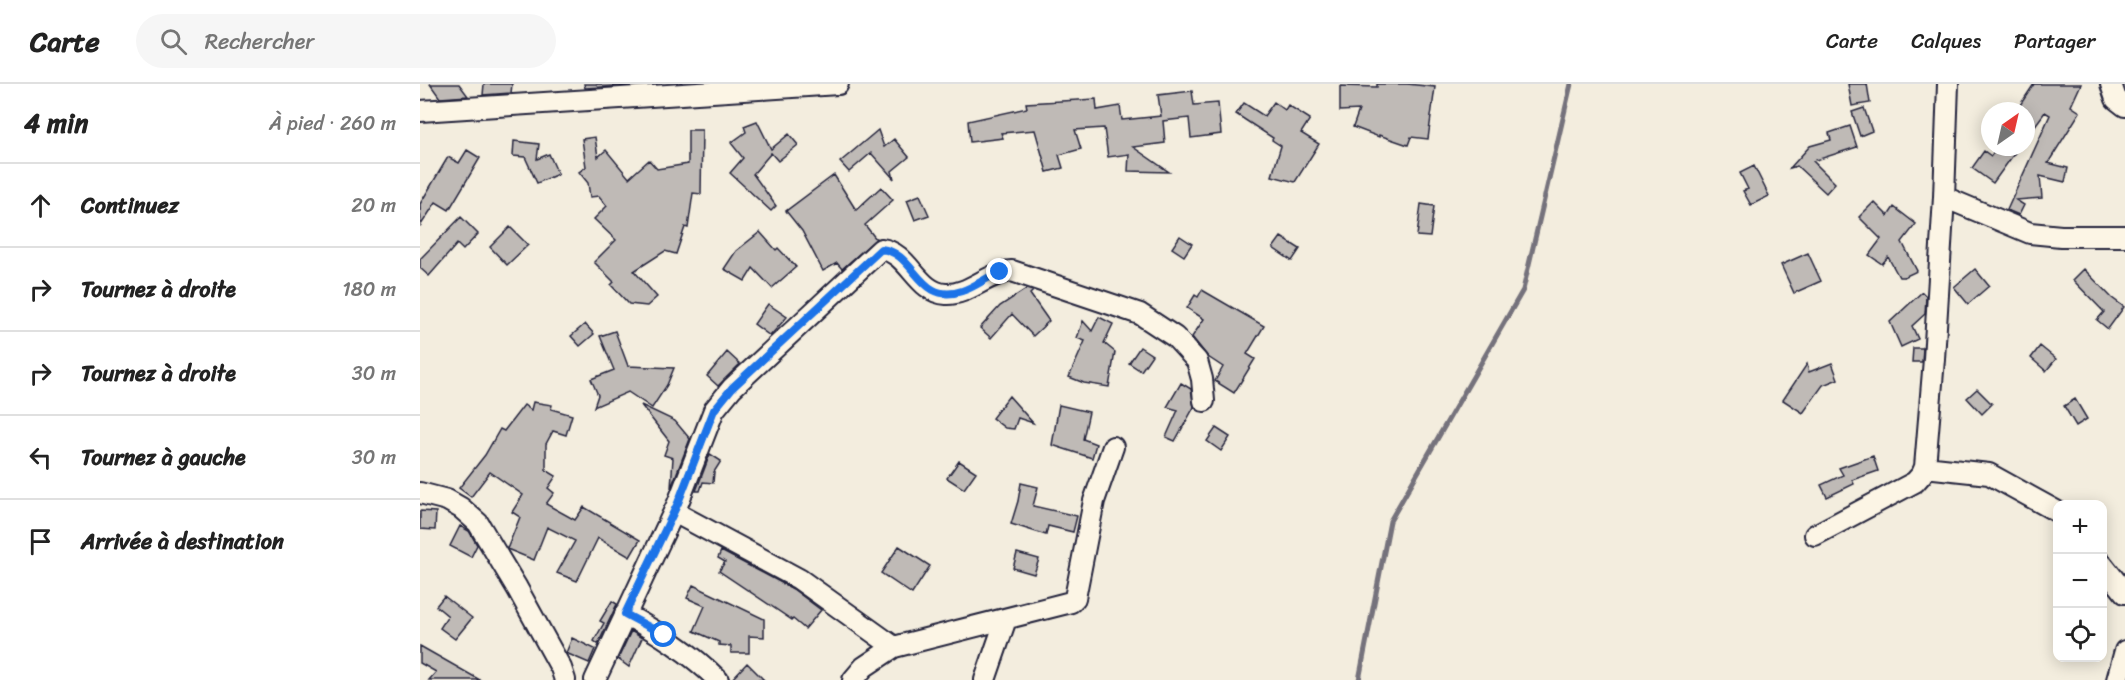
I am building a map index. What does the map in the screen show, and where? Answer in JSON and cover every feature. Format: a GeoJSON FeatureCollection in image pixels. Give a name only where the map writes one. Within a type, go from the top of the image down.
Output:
{"type":"FeatureCollection","features":[{"type":"Feature","properties":{"kind":"street"},"geometry":{"type":"LineString","coordinates":[[420,111],[729,88],[838,84]]}},
{"type":"Feature","properties":{"kind":"street"},"geometry":{"type":"LineString","coordinates":[[1815,535],[1915,482],[1925,466],[1944,197],[1948,84]]}},
{"type":"Feature","properties":{"kind":"street"},"geometry":{"type":"LineString","coordinates":[[2111,84],[2116,99],[2125,106]]}},
{"type":"Feature","properties":{"kind":"street"},"geometry":{"type":"LineString","coordinates":[[1944,197],[2030,233],[2061,236],[2125,236]]}},
{"type":"Feature","properties":{"kind":"street"},"geometry":{"type":"LineString","coordinates":[[595,680],[675,512],[714,410],[732,388],[881,249],[891,251],[936,292],[947,294],[963,291],[1000,272],[1012,271],[1140,314],[1175,337],[1197,361],[1202,379],[1204,401]]}},
{"type":"Feature","properties":{"kind":"street"},"geometry":{"type":"LineString","coordinates":[[853,680],[864,667],[894,647],[1071,602],[1075,598],[1094,501],[1113,447]]}},
{"type":"Feature","properties":{"kind":"street"},"geometry":{"type":"LineString","coordinates":[[1925,466],[1989,474],[2053,509]]}},
{"type":"Feature","properties":{"kind":"street"},"geometry":{"type":"LineString","coordinates":[[420,493],[447,500],[461,508],[478,523],[528,608],[566,680]]}},
{"type":"Feature","properties":{"kind":"street"},"geometry":{"type":"LineString","coordinates":[[675,512],[800,579],[894,647]]}},
{"type":"Feature","properties":{"kind":"street"},"geometry":{"type":"LineString","coordinates":[[2107,569],[2125,593]]}},
{"type":"Feature","properties":{"kind":"street"},"geometry":{"type":"LineString","coordinates":[[625,614],[664,635],[718,680]]}},
{"type":"Feature","properties":{"kind":"street"},"geometry":{"type":"LineString","coordinates":[[985,680],[1006,619]]}},
{"type":"Feature","properties":{"kind":"street"},"geometry":{"type":"LineString","coordinates":[[2117,680],[2125,651]]}},
{"type":"Feature","properties":{"kind":"building"},"geometry":{"type":"Polygon","coordinates":[[[430,84],[459,84],[468,96],[440,98],[430,84]]]}},
{"type":"Feature","properties":{"kind":"building"},"geometry":{"type":"Polygon","coordinates":[[[484,84],[512,84],[511,93],[483,95],[484,84]]]}},
{"type":"Feature","properties":{"kind":"building"},"geometry":{"type":"Polygon","coordinates":[[[584,84],[652,84],[585,88],[584,84]]]}},
{"type":"Feature","properties":{"kind":"building"},"geometry":{"type":"Polygon","coordinates":[[[1377,84],[1435,87],[1428,139],[1411,137],[1408,145],[1353,127],[1359,110],[1340,111],[1340,86],[1377,87],[1377,84]]]}},
{"type":"Feature","properties":{"kind":"building"},"geometry":{"type":"Polygon","coordinates":[[[1848,84],[1867,84],[1870,103],[1852,106],[1848,84]]]}},
{"type":"Feature","properties":{"kind":"building"},"geometry":{"type":"Polygon","coordinates":[[[2034,84],[2081,84],[2071,106],[2080,112],[2048,163],[2068,168],[2065,182],[2040,176],[2042,198],[2016,200],[2024,205],[2019,215],[2007,210],[2031,156],[2035,156],[2035,148],[2050,115],[2045,112],[2035,126],[2035,102],[2022,102],[2034,84]]]}},
{"type":"Feature","properties":{"kind":"building"},"geometry":{"type":"Polygon","coordinates":[[[1192,91],[1194,105],[1218,103],[1221,134],[1191,138],[1189,118],[1163,121],[1165,143],[1133,147],[1169,172],[1128,171],[1129,154],[1108,157],[1104,128],[1075,130],[1081,149],[1059,155],[1063,168],[1047,172],[1035,130],[1001,133],[1003,138],[970,142],[968,121],[1027,108],[1026,103],[1096,99],[1097,110],[1120,106],[1122,120],[1161,116],[1158,95],[1192,91]]]}},
{"type":"Feature","properties":{"kind":"building"},"geometry":{"type":"Polygon","coordinates":[[[1274,102],[1285,110],[1288,105],[1310,119],[1301,133],[1319,144],[1295,182],[1272,176],[1281,146],[1272,140],[1273,138],[1236,114],[1244,103],[1264,116],[1274,102]]]}},
{"type":"Feature","properties":{"kind":"building"},"geometry":{"type":"Polygon","coordinates":[[[1864,108],[1872,131],[1860,136],[1852,112],[1864,108]]]}},
{"type":"Feature","properties":{"kind":"building"},"geometry":{"type":"Polygon","coordinates":[[[757,121],[771,149],[789,134],[798,145],[778,161],[771,153],[753,174],[776,206],[771,211],[730,173],[743,158],[731,143],[746,132],[744,126],[757,121]]]}},
{"type":"Feature","properties":{"kind":"building"},"geometry":{"type":"Polygon","coordinates":[[[1850,126],[1857,147],[1813,161],[1835,183],[1826,193],[1797,166],[1790,168],[1810,146],[1831,140],[1829,133],[1850,126]]]}},
{"type":"Feature","properties":{"kind":"building"},"geometry":{"type":"Polygon","coordinates":[[[688,130],[702,130],[701,194],[693,193],[688,228],[685,227],[676,254],[665,251],[634,271],[657,297],[647,306],[629,304],[611,285],[614,282],[594,262],[616,240],[594,219],[607,206],[599,196],[590,197],[588,183],[579,172],[586,167],[582,139],[595,137],[598,157],[606,150],[629,178],[649,160],[657,169],[688,164],[688,130]]]}},
{"type":"Feature","properties":{"kind":"building"},"geometry":{"type":"Polygon","coordinates":[[[878,130],[884,147],[894,139],[909,157],[892,171],[894,179],[871,153],[849,172],[840,162],[878,130]]]}},
{"type":"Feature","properties":{"kind":"building"},"geometry":{"type":"Polygon","coordinates":[[[514,141],[539,144],[537,159],[549,154],[558,174],[537,183],[525,157],[513,156],[514,141]]]}},
{"type":"Feature","properties":{"kind":"building"},"geometry":{"type":"Polygon","coordinates":[[[467,150],[480,158],[449,210],[436,202],[421,225],[420,204],[448,157],[459,163],[467,150]]]}},
{"type":"Feature","properties":{"kind":"building"},"geometry":{"type":"Polygon","coordinates":[[[1981,155],[2012,156],[1993,183],[1972,168],[1981,155]]]}},
{"type":"Feature","properties":{"kind":"building"},"geometry":{"type":"Polygon","coordinates":[[[1754,166],[1769,196],[1751,205],[1743,191],[1748,189],[1740,173],[1754,166]]]}},
{"type":"Feature","properties":{"kind":"building"},"geometry":{"type":"Polygon","coordinates":[[[834,175],[856,210],[881,187],[893,200],[865,225],[876,239],[842,269],[837,263],[823,271],[802,231],[786,211],[834,175]]]}},
{"type":"Feature","properties":{"kind":"building"},"geometry":{"type":"Polygon","coordinates":[[[920,195],[929,215],[915,220],[907,200],[920,195]]]}},
{"type":"Feature","properties":{"kind":"building"},"geometry":{"type":"Polygon","coordinates":[[[1874,202],[1888,216],[1894,207],[1916,224],[1902,242],[1917,271],[1899,277],[1888,257],[1882,264],[1869,255],[1881,239],[1859,217],[1874,202]]]}},
{"type":"Feature","properties":{"kind":"building"},"geometry":{"type":"Polygon","coordinates":[[[1421,204],[1434,206],[1430,237],[1417,236],[1421,204]]]}},
{"type":"Feature","properties":{"kind":"building"},"geometry":{"type":"Polygon","coordinates":[[[461,217],[478,234],[463,250],[457,244],[429,276],[420,268],[420,259],[461,217]]]}},
{"type":"Feature","properties":{"kind":"building"},"geometry":{"type":"Polygon","coordinates":[[[510,227],[528,245],[507,265],[490,247],[510,227]]]}},
{"type":"Feature","properties":{"kind":"building"},"geometry":{"type":"Polygon","coordinates":[[[760,232],[796,267],[772,288],[753,268],[745,281],[724,269],[736,251],[760,232]]]}},
{"type":"Feature","properties":{"kind":"building"},"geometry":{"type":"Polygon","coordinates":[[[1180,236],[1192,244],[1184,256],[1172,248],[1180,236]]]}},
{"type":"Feature","properties":{"kind":"building"},"geometry":{"type":"Polygon","coordinates":[[[1281,237],[1300,249],[1292,261],[1273,248],[1281,237]]]}},
{"type":"Feature","properties":{"kind":"building"},"geometry":{"type":"Polygon","coordinates":[[[1808,253],[1821,281],[1794,293],[1781,265],[1808,253]]]}},
{"type":"Feature","properties":{"kind":"building"},"geometry":{"type":"Polygon","coordinates":[[[1975,269],[1989,286],[1968,304],[1954,287],[1975,269]]]}},
{"type":"Feature","properties":{"kind":"building"},"geometry":{"type":"Polygon","coordinates":[[[2084,269],[2124,307],[2108,329],[2097,320],[2104,312],[2073,280],[2084,269]]]}},
{"type":"Feature","properties":{"kind":"building"},"geometry":{"type":"Polygon","coordinates":[[[1026,289],[1033,291],[1030,294],[1049,321],[1033,336],[1012,314],[991,338],[980,328],[1000,306],[1026,289]]]}},
{"type":"Feature","properties":{"kind":"building"},"geometry":{"type":"Polygon","coordinates":[[[1202,290],[1264,326],[1247,354],[1255,359],[1234,393],[1215,381],[1223,367],[1208,357],[1192,337],[1204,319],[1187,308],[1195,295],[1198,297],[1202,290]]]}},
{"type":"Feature","properties":{"kind":"building"},"geometry":{"type":"Polygon","coordinates":[[[1922,292],[1926,296],[1925,314],[1912,326],[1918,339],[1901,347],[1890,322],[1922,292]]]}},
{"type":"Feature","properties":{"kind":"building"},"geometry":{"type":"Polygon","coordinates":[[[768,304],[787,317],[770,336],[754,324],[768,304]]]}},
{"type":"Feature","properties":{"kind":"building"},"geometry":{"type":"Polygon","coordinates":[[[1099,317],[1113,324],[1104,343],[1115,352],[1109,387],[1084,383],[1069,377],[1085,341],[1077,338],[1083,321],[1092,331],[1099,317]]]}},
{"type":"Feature","properties":{"kind":"building"},"geometry":{"type":"Polygon","coordinates":[[[585,324],[594,334],[580,346],[571,336],[585,324]]]}},
{"type":"Feature","properties":{"kind":"building"},"geometry":{"type":"Polygon","coordinates":[[[615,331],[628,366],[674,368],[667,385],[652,408],[628,392],[594,407],[598,395],[591,379],[614,370],[600,336],[615,331]]]}},
{"type":"Feature","properties":{"kind":"building"},"geometry":{"type":"Polygon","coordinates":[[[2040,346],[2056,359],[2046,371],[2031,358],[2040,346]]]}},
{"type":"Feature","properties":{"kind":"building"},"geometry":{"type":"Polygon","coordinates":[[[1140,347],[1152,355],[1141,371],[1129,363],[1140,347]]]}},
{"type":"Feature","properties":{"kind":"building"},"geometry":{"type":"Polygon","coordinates":[[[1913,348],[1923,348],[1922,362],[1912,362],[1913,348]]]}},
{"type":"Feature","properties":{"kind":"building"},"geometry":{"type":"Polygon","coordinates":[[[727,352],[740,364],[718,386],[707,376],[727,352]]]}},
{"type":"Feature","properties":{"kind":"building"},"geometry":{"type":"Polygon","coordinates":[[[1832,363],[1838,379],[1823,385],[1803,413],[1783,400],[1807,364],[1809,372],[1832,363]]]}},
{"type":"Feature","properties":{"kind":"building"},"geometry":{"type":"Polygon","coordinates":[[[1181,383],[1191,389],[1194,407],[1175,441],[1166,437],[1178,410],[1167,407],[1181,383]]]}},
{"type":"Feature","properties":{"kind":"building"},"geometry":{"type":"Polygon","coordinates":[[[1977,389],[1992,404],[1982,414],[1967,398],[1977,389]]]}},
{"type":"Feature","properties":{"kind":"building"},"geometry":{"type":"Polygon","coordinates":[[[1009,396],[1033,423],[1018,418],[1014,429],[1005,428],[992,418],[1009,396]]]}},
{"type":"Feature","properties":{"kind":"building"},"geometry":{"type":"Polygon","coordinates":[[[2075,399],[2087,419],[2076,426],[2064,406],[2075,399]]]}},
{"type":"Feature","properties":{"kind":"building"},"geometry":{"type":"Polygon","coordinates":[[[533,402],[552,405],[551,409],[572,415],[566,435],[553,431],[546,444],[546,470],[556,476],[548,488],[554,493],[546,504],[575,520],[584,507],[640,540],[630,557],[598,538],[577,581],[557,573],[575,541],[547,527],[534,560],[507,549],[520,517],[512,512],[523,495],[490,472],[471,497],[459,488],[485,455],[500,429],[504,431],[524,405],[531,410],[533,402]]]}},
{"type":"Feature","properties":{"kind":"building"},"geometry":{"type":"Polygon","coordinates":[[[641,405],[675,421],[690,439],[671,488],[673,458],[664,455],[669,441],[641,405]]]}},
{"type":"Feature","properties":{"kind":"building"},"geometry":{"type":"Polygon","coordinates":[[[1059,405],[1089,412],[1083,439],[1096,444],[1092,458],[1052,445],[1059,405]]]}},
{"type":"Feature","properties":{"kind":"building"},"geometry":{"type":"Polygon","coordinates":[[[1216,428],[1230,437],[1221,451],[1207,441],[1216,428]]]}},
{"type":"Feature","properties":{"kind":"building"},"geometry":{"type":"Polygon","coordinates":[[[710,454],[721,461],[714,472],[713,483],[703,482],[700,491],[696,491],[710,454]]]}},
{"type":"Feature","properties":{"kind":"building"},"geometry":{"type":"Polygon","coordinates":[[[1873,456],[1878,471],[1852,480],[1854,484],[1827,497],[1821,485],[1843,475],[1839,468],[1873,456]]]}},
{"type":"Feature","properties":{"kind":"building"},"geometry":{"type":"Polygon","coordinates":[[[959,461],[976,472],[964,489],[947,478],[959,461]]]}},
{"type":"Feature","properties":{"kind":"building"},"geometry":{"type":"Polygon","coordinates":[[[1021,483],[1038,487],[1033,506],[1077,516],[1073,532],[1048,526],[1046,535],[1011,524],[1021,483]]]}},
{"type":"Feature","properties":{"kind":"building"},"geometry":{"type":"Polygon","coordinates":[[[420,511],[436,512],[435,530],[420,529],[420,511]]]}},
{"type":"Feature","properties":{"kind":"building"},"geometry":{"type":"Polygon","coordinates":[[[460,526],[469,531],[477,545],[471,557],[450,546],[460,526]]]}},
{"type":"Feature","properties":{"kind":"building"},"geometry":{"type":"Polygon","coordinates":[[[899,546],[930,566],[912,594],[881,573],[899,546]]]}},
{"type":"Feature","properties":{"kind":"building"},"geometry":{"type":"Polygon","coordinates":[[[721,551],[793,589],[821,610],[805,629],[719,571],[725,562],[718,558],[721,551]]]}},
{"type":"Feature","properties":{"kind":"building"},"geometry":{"type":"Polygon","coordinates":[[[1017,553],[1039,559],[1034,574],[1013,568],[1017,553]]]}},
{"type":"Feature","properties":{"kind":"building"},"geometry":{"type":"Polygon","coordinates":[[[693,585],[764,619],[764,637],[749,636],[749,653],[731,653],[731,646],[719,645],[719,642],[694,631],[705,606],[687,598],[693,585]]]}},
{"type":"Feature","properties":{"kind":"building"},"geometry":{"type":"Polygon","coordinates":[[[444,596],[472,618],[455,639],[440,628],[448,616],[436,606],[444,596]]]}},
{"type":"Feature","properties":{"kind":"building"},"geometry":{"type":"Polygon","coordinates":[[[612,601],[617,604],[598,644],[594,641],[604,623],[600,621],[612,601]]]}},
{"type":"Feature","properties":{"kind":"building"},"geometry":{"type":"Polygon","coordinates":[[[631,631],[642,638],[629,667],[618,659],[631,631]]]}},
{"type":"Feature","properties":{"kind":"building"},"geometry":{"type":"Polygon","coordinates":[[[572,638],[595,649],[589,663],[566,653],[572,638]]]}},
{"type":"Feature","properties":{"kind":"building"},"geometry":{"type":"Polygon","coordinates":[[[420,646],[480,680],[429,680],[436,672],[420,663],[420,646]]]}},
{"type":"Feature","properties":{"kind":"building"},"geometry":{"type":"Polygon","coordinates":[[[747,663],[764,680],[731,680],[747,663]]]}},
{"type":"Feature","properties":{"kind":"waterway"},"geometry":{"type":"LineString","coordinates":[[1359,680],[1390,521],[1523,290],[1571,84]]}},
{"type":"Feature","properties":{"kind":"route"},"geometry":{"type":"LineString","coordinates":[[664,635],[625,614],[678,503],[714,410],[732,388],[881,249],[891,251],[936,292],[947,294],[963,291],[1000,272]]}}]}
